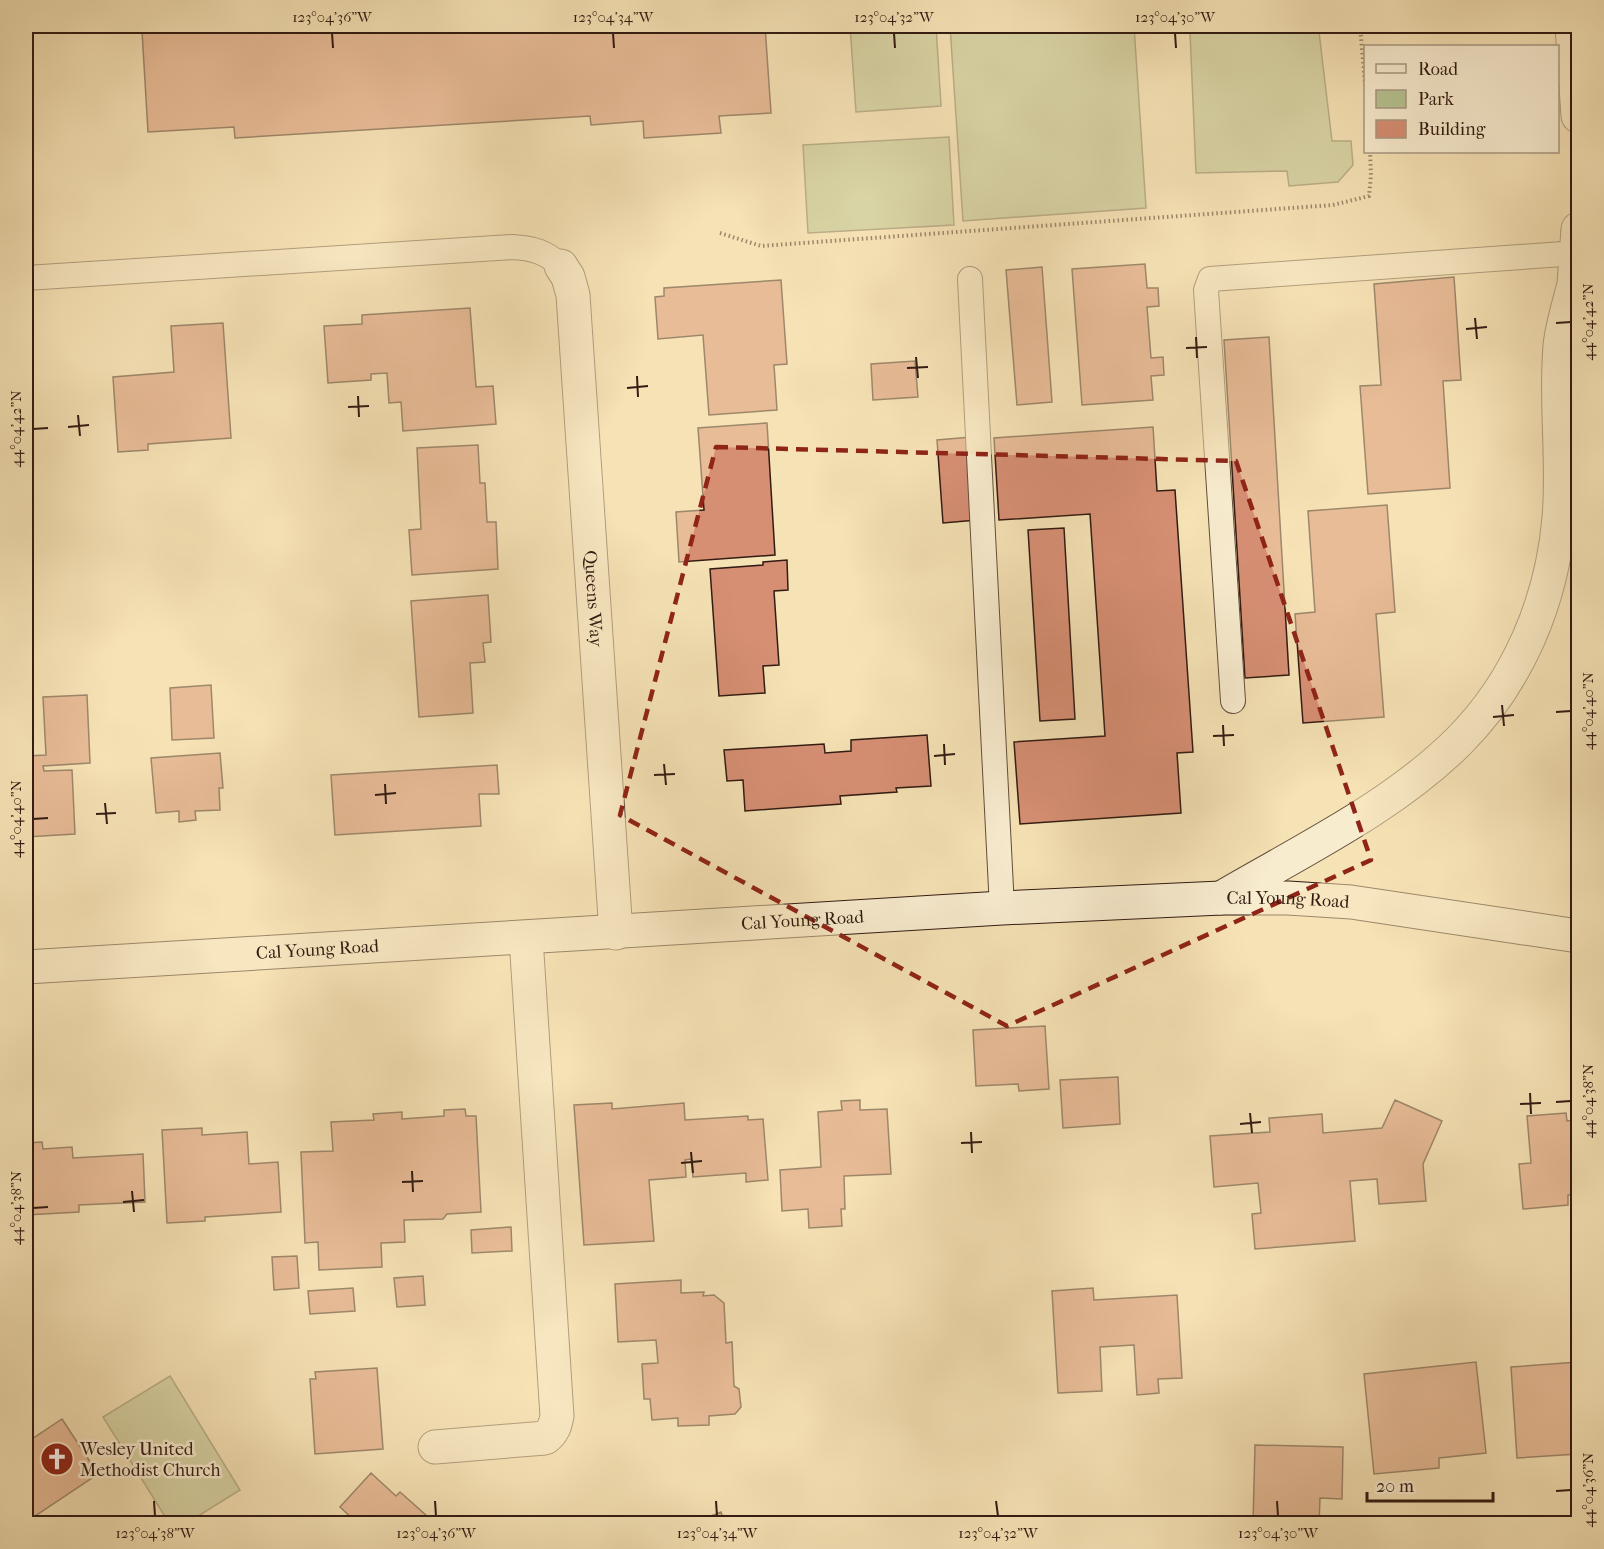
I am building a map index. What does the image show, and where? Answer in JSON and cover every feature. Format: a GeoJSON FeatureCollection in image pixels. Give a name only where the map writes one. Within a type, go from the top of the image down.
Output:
{"type":"FeatureCollection","features":[{"type":"Feature","properties":{"kind":"street"},"geometry":{"type":"LineString","coordinates":[[1572,26],[1578,116]]}},
{"type":"Feature","properties":{"kind":"street"},"geometry":{"type":"LineString","coordinates":[[1576,256],[1578,337]]}},
{"type":"Feature","properties":{"kind":"street"},"geometry":{"type":"LineString","coordinates":[[1221,898],[1367,812],[1422,772],[1459,741],[1495,699],[1513,669],[1525,647],[1542,603],[1559,518],[1560,346],[1576,256]]}},
{"type":"Feature","properties":{"kind":"street","name":"Queens Way"},"geometry":{"type":"LineString","coordinates":[[561,266],[568,277],[573,296],[616,933]]}},
{"type":"Feature","properties":{"kind":"street","name":"Cal Young Road"},"geometry":{"type":"LineString","coordinates":[[26,968],[1002,909],[1221,898],[1288,898],[1351,902],[1578,936]]}},
{"type":"Feature","properties":{"kind":"street"},"geometry":{"type":"LineString","coordinates":[[435,1447],[537,1440],[551,1434],[557,1416],[526,938]]}},
{"type":"Feature","properties":{"kind":"lane"},"geometry":{"type":"LineString","coordinates":[[26,279],[512,247],[531,248],[544,253],[561,266]]}},
{"type":"Feature","properties":{"kind":"lane"},"geometry":{"type":"LineString","coordinates":[[1233,701],[1206,290],[1210,279],[1576,256]]}},
{"type":"Feature","properties":{"kind":"lane"},"geometry":{"type":"LineString","coordinates":[[970,279],[1002,909]]}},
{"type":"Feature","properties":{"kind":"path"},"geometry":{"type":"LineString","coordinates":[[1359,26],[1364,83]]}},
{"type":"Feature","properties":{"kind":"path"},"geometry":{"type":"LineString","coordinates":[[720,233],[761,246],[1333,205],[1368,196],[1371,174],[1370,153]]}},
{"type":"Feature","properties":{"kind":"highlighted area"},"geometry":{"type":"Polygon","coordinates":[[[716,447],[1236,461],[1371,860],[1007,1026],[620,815],[716,447]]]}},
{"type":"Feature","properties":{"kind":"green space"},"geometry":{"type":"Polygon","coordinates":[[[850,26],[936,26],[941,106],[856,112],[850,26]]]}},
{"type":"Feature","properties":{"kind":"green space"},"geometry":{"type":"Polygon","coordinates":[[[950,26],[1134,26],[1146,208],[963,221],[950,26]]]}},
{"type":"Feature","properties":{"kind":"green space"},"geometry":{"type":"Polygon","coordinates":[[[1190,32],[1319,32],[1332,141],[1351,141],[1353,165],[1338,182],[1289,186],[1287,171],[1196,173],[1190,32]]]}},
{"type":"Feature","properties":{"kind":"green space"},"geometry":{"type":"Polygon","coordinates":[[[949,137],[954,225],[808,233],[803,145],[949,137]]]}},
{"type":"Feature","properties":{"kind":"green space"},"geometry":{"type":"Polygon","coordinates":[[[170,1376],[240,1490],[187,1523],[169,1523],[103,1417],[170,1376]]]}},
{"type":"Feature","properties":{"kind":"building"},"geometry":{"type":"Polygon","coordinates":[[[227,26],[765,26],[771,113],[719,116],[721,133],[644,138],[643,121],[591,125],[590,116],[235,138],[234,127],[148,132],[142,31],[227,26]]]}},
{"type":"Feature","properties":{"kind":"building"},"geometry":{"type":"Polygon","coordinates":[[[1145,264],[1147,288],[1158,288],[1159,306],[1147,307],[1151,358],[1163,357],[1164,375],[1151,376],[1153,400],[1082,405],[1072,269],[1145,264]]]}},
{"type":"Feature","properties":{"kind":"building"},"geometry":{"type":"Polygon","coordinates":[[[1042,267],[1052,402],[1017,405],[1006,270],[1042,267]]]}},
{"type":"Feature","properties":{"kind":"building"},"geometry":{"type":"Polygon","coordinates":[[[1454,277],[1461,380],[1443,381],[1450,488],[1368,494],[1360,386],[1381,385],[1374,284],[1454,277]]]}},
{"type":"Feature","properties":{"kind":"building"},"geometry":{"type":"Polygon","coordinates":[[[781,280],[787,364],[774,365],[777,410],[709,415],[703,335],[658,339],[655,297],[664,296],[664,288],[781,280]]]}},
{"type":"Feature","properties":{"kind":"building"},"geometry":{"type":"Polygon","coordinates":[[[470,308],[476,387],[493,386],[496,424],[403,431],[401,402],[389,403],[387,373],[371,374],[371,380],[328,383],[324,326],[362,324],[362,315],[470,308]]]}},
{"type":"Feature","properties":{"kind":"building"},"geometry":{"type":"Polygon","coordinates":[[[223,323],[231,438],[148,444],[148,450],[118,452],[113,377],[174,372],[171,326],[223,323]]]}},
{"type":"Feature","properties":{"kind":"building"},"geometry":{"type":"Polygon","coordinates":[[[1269,337],[1289,675],[1245,678],[1224,340],[1269,337]]]}},
{"type":"Feature","properties":{"kind":"building"},"geometry":{"type":"Polygon","coordinates":[[[915,361],[918,397],[873,400],[871,364],[915,361]]]}},
{"type":"Feature","properties":{"kind":"building"},"geometry":{"type":"Polygon","coordinates":[[[767,423],[775,555],[679,562],[676,512],[704,510],[698,428],[767,423]]]}},
{"type":"Feature","properties":{"kind":"building"},"geometry":{"type":"Polygon","coordinates":[[[1153,427],[1157,491],[1175,490],[1193,752],[1177,753],[1181,813],[1020,824],[1014,742],[1105,736],[1090,514],[999,520],[994,438],[1153,427]]]}},
{"type":"Feature","properties":{"kind":"building"},"geometry":{"type":"Polygon","coordinates":[[[971,437],[977,520],[943,523],[937,440],[971,437]]]}},
{"type":"Feature","properties":{"kind":"building"},"geometry":{"type":"Polygon","coordinates":[[[478,445],[480,483],[485,483],[487,522],[496,522],[498,569],[412,575],[409,530],[421,529],[417,448],[478,445]]]}},
{"type":"Feature","properties":{"kind":"building"},"geometry":{"type":"Polygon","coordinates":[[[1387,505],[1395,612],[1376,614],[1384,717],[1303,723],[1295,614],[1315,612],[1308,511],[1387,505]]]}},
{"type":"Feature","properties":{"kind":"building"},"geometry":{"type":"Polygon","coordinates":[[[1064,528],[1075,719],[1040,721],[1028,530],[1064,528]]]}},
{"type":"Feature","properties":{"kind":"building"},"geometry":{"type":"Polygon","coordinates":[[[787,560],[788,590],[774,591],[779,665],[763,666],[765,693],[719,696],[710,569],[763,565],[763,562],[787,560]]]}},
{"type":"Feature","properties":{"kind":"building"},"geometry":{"type":"Polygon","coordinates":[[[488,595],[491,642],[483,643],[485,662],[470,663],[473,713],[419,717],[411,601],[488,595]]]}},
{"type":"Feature","properties":{"kind":"building"},"geometry":{"type":"Polygon","coordinates":[[[211,685],[214,738],[172,740],[170,688],[211,685]]]}},
{"type":"Feature","properties":{"kind":"building"},"geometry":{"type":"Polygon","coordinates":[[[87,695],[90,763],[43,766],[44,771],[72,770],[75,834],[26,837],[26,756],[46,755],[43,697],[87,695]]]}},
{"type":"Feature","properties":{"kind":"building"},"geometry":{"type":"Polygon","coordinates":[[[927,735],[931,786],[896,788],[897,792],[840,796],[841,804],[745,811],[743,780],[727,781],[724,750],[824,744],[825,753],[851,751],[851,740],[927,735]]]}},
{"type":"Feature","properties":{"kind":"building"},"geometry":{"type":"Polygon","coordinates":[[[220,753],[223,788],[219,788],[220,810],[195,811],[196,820],[179,822],[179,811],[156,813],[151,758],[220,753]]]}},
{"type":"Feature","properties":{"kind":"building"},"geometry":{"type":"Polygon","coordinates":[[[497,765],[499,794],[479,794],[481,826],[335,835],[331,775],[497,765]]]}},
{"type":"Feature","properties":{"kind":"building"},"geometry":{"type":"Polygon","coordinates":[[[1045,1026],[1049,1089],[1019,1091],[1018,1084],[976,1086],[973,1030],[1045,1026]]]}},
{"type":"Feature","properties":{"kind":"building"},"geometry":{"type":"Polygon","coordinates":[[[1118,1077],[1120,1124],[1063,1128],[1060,1080],[1118,1077]]]}},
{"type":"Feature","properties":{"kind":"building"},"geometry":{"type":"Polygon","coordinates":[[[860,1100],[860,1110],[887,1109],[891,1174],[844,1176],[845,1209],[841,1209],[842,1226],[809,1228],[808,1209],[782,1211],[780,1170],[821,1167],[818,1112],[842,1110],[841,1101],[860,1100]]]}},
{"type":"Feature","properties":{"kind":"building"},"geometry":{"type":"Polygon","coordinates":[[[1395,1100],[1442,1121],[1423,1164],[1426,1201],[1379,1204],[1377,1179],[1350,1181],[1355,1241],[1255,1249],[1252,1214],[1261,1213],[1258,1183],[1214,1187],[1210,1136],[1270,1132],[1269,1118],[1322,1114],[1323,1133],[1382,1128],[1395,1100]]]}},
{"type":"Feature","properties":{"kind":"building"},"geometry":{"type":"Polygon","coordinates":[[[612,1103],[612,1109],[684,1103],[685,1120],[748,1116],[748,1120],[763,1119],[768,1180],[746,1182],[746,1173],[693,1177],[691,1159],[685,1160],[686,1177],[649,1180],[654,1241],[584,1245],[574,1105],[612,1103]]]}},
{"type":"Feature","properties":{"kind":"building"},"geometry":{"type":"Polygon","coordinates":[[[465,1109],[466,1116],[476,1116],[481,1212],[447,1214],[443,1219],[404,1220],[405,1242],[381,1243],[382,1267],[319,1270],[318,1242],[305,1243],[301,1152],[333,1151],[331,1122],[374,1120],[373,1114],[402,1112],[402,1119],[444,1116],[444,1110],[465,1109]]]}},
{"type":"Feature","properties":{"kind":"building"},"geometry":{"type":"Polygon","coordinates":[[[1566,1113],[1567,1121],[1578,1120],[1578,1194],[1568,1195],[1568,1205],[1523,1209],[1519,1164],[1531,1163],[1527,1116],[1566,1113]]]}},
{"type":"Feature","properties":{"kind":"building"},"geometry":{"type":"Polygon","coordinates":[[[202,1128],[202,1135],[247,1132],[249,1164],[278,1162],[281,1212],[205,1217],[205,1221],[167,1223],[162,1130],[202,1128]]]}},
{"type":"Feature","properties":{"kind":"building"},"geometry":{"type":"Polygon","coordinates":[[[42,1142],[43,1149],[72,1147],[73,1158],[143,1154],[145,1202],[79,1205],[79,1212],[26,1215],[26,1143],[42,1142]]]}},
{"type":"Feature","properties":{"kind":"building"},"geometry":{"type":"Polygon","coordinates":[[[511,1227],[512,1251],[472,1253],[471,1230],[511,1227]]]}},
{"type":"Feature","properties":{"kind":"building"},"geometry":{"type":"Polygon","coordinates":[[[297,1256],[299,1288],[274,1290],[272,1257],[297,1256]]]}},
{"type":"Feature","properties":{"kind":"building"},"geometry":{"type":"Polygon","coordinates":[[[423,1276],[425,1305],[397,1307],[394,1278],[423,1276]]]}},
{"type":"Feature","properties":{"kind":"building"},"geometry":{"type":"Polygon","coordinates":[[[681,1280],[681,1293],[704,1292],[703,1296],[714,1295],[724,1303],[726,1343],[732,1342],[734,1386],[739,1389],[741,1407],[735,1414],[709,1416],[709,1425],[678,1426],[678,1418],[652,1420],[650,1399],[644,1399],[642,1364],[658,1363],[656,1340],[618,1342],[615,1284],[681,1280]]]}},
{"type":"Feature","properties":{"kind":"building"},"geometry":{"type":"Polygon","coordinates":[[[353,1288],[355,1311],[310,1314],[308,1291],[353,1288]]]}},
{"type":"Feature","properties":{"kind":"building"},"geometry":{"type":"Polygon","coordinates":[[[1093,1288],[1094,1300],[1177,1295],[1182,1378],[1158,1379],[1159,1393],[1137,1395],[1134,1345],[1100,1347],[1102,1391],[1058,1393],[1052,1291],[1093,1288]]]}},
{"type":"Feature","properties":{"kind":"building"},"geometry":{"type":"Polygon","coordinates":[[[1476,1362],[1486,1453],[1439,1458],[1439,1468],[1374,1474],[1364,1374],[1476,1362]]]}},
{"type":"Feature","properties":{"kind":"building"},"geometry":{"type":"Polygon","coordinates":[[[1578,1362],[1578,1454],[1517,1458],[1511,1367],[1578,1362]]]}},
{"type":"Feature","properties":{"kind":"building"},"geometry":{"type":"Polygon","coordinates":[[[377,1368],[383,1449],[315,1454],[310,1379],[316,1379],[315,1372],[377,1368]]]}},
{"type":"Feature","properties":{"kind":"building","name":"Wesley United Methodist Church"},"geometry":{"type":"Polygon","coordinates":[[[62,1419],[98,1474],[26,1522],[26,1443],[62,1419]]]}},
{"type":"Feature","properties":{"kind":"building","name":"Wesley United Methodist Church"},"geometry":{"type":"Polygon","coordinates":[[[62,1419],[98,1474],[26,1522],[26,1443],[62,1419]]]}},
{"type":"Feature","properties":{"kind":"building"},"geometry":{"type":"Polygon","coordinates":[[[1255,1445],[1343,1447],[1342,1499],[1320,1498],[1319,1524],[1253,1524],[1255,1445]]]}},
{"type":"Feature","properties":{"kind":"building"},"geometry":{"type":"Polygon","coordinates":[[[371,1473],[396,1496],[400,1492],[436,1524],[358,1524],[340,1507],[371,1473]]]}},
{"type":"Feature","properties":{"kind":"building"},"geometry":{"type":"Polygon","coordinates":[[[721,1512],[725,1524],[691,1524],[721,1512]]]}},
{"type":"Feature","properties":{"kind":"place","name":"Wesley United Methodist Church"},"geometry":{"type":"Point","coordinates":[57,1459]}}]}
